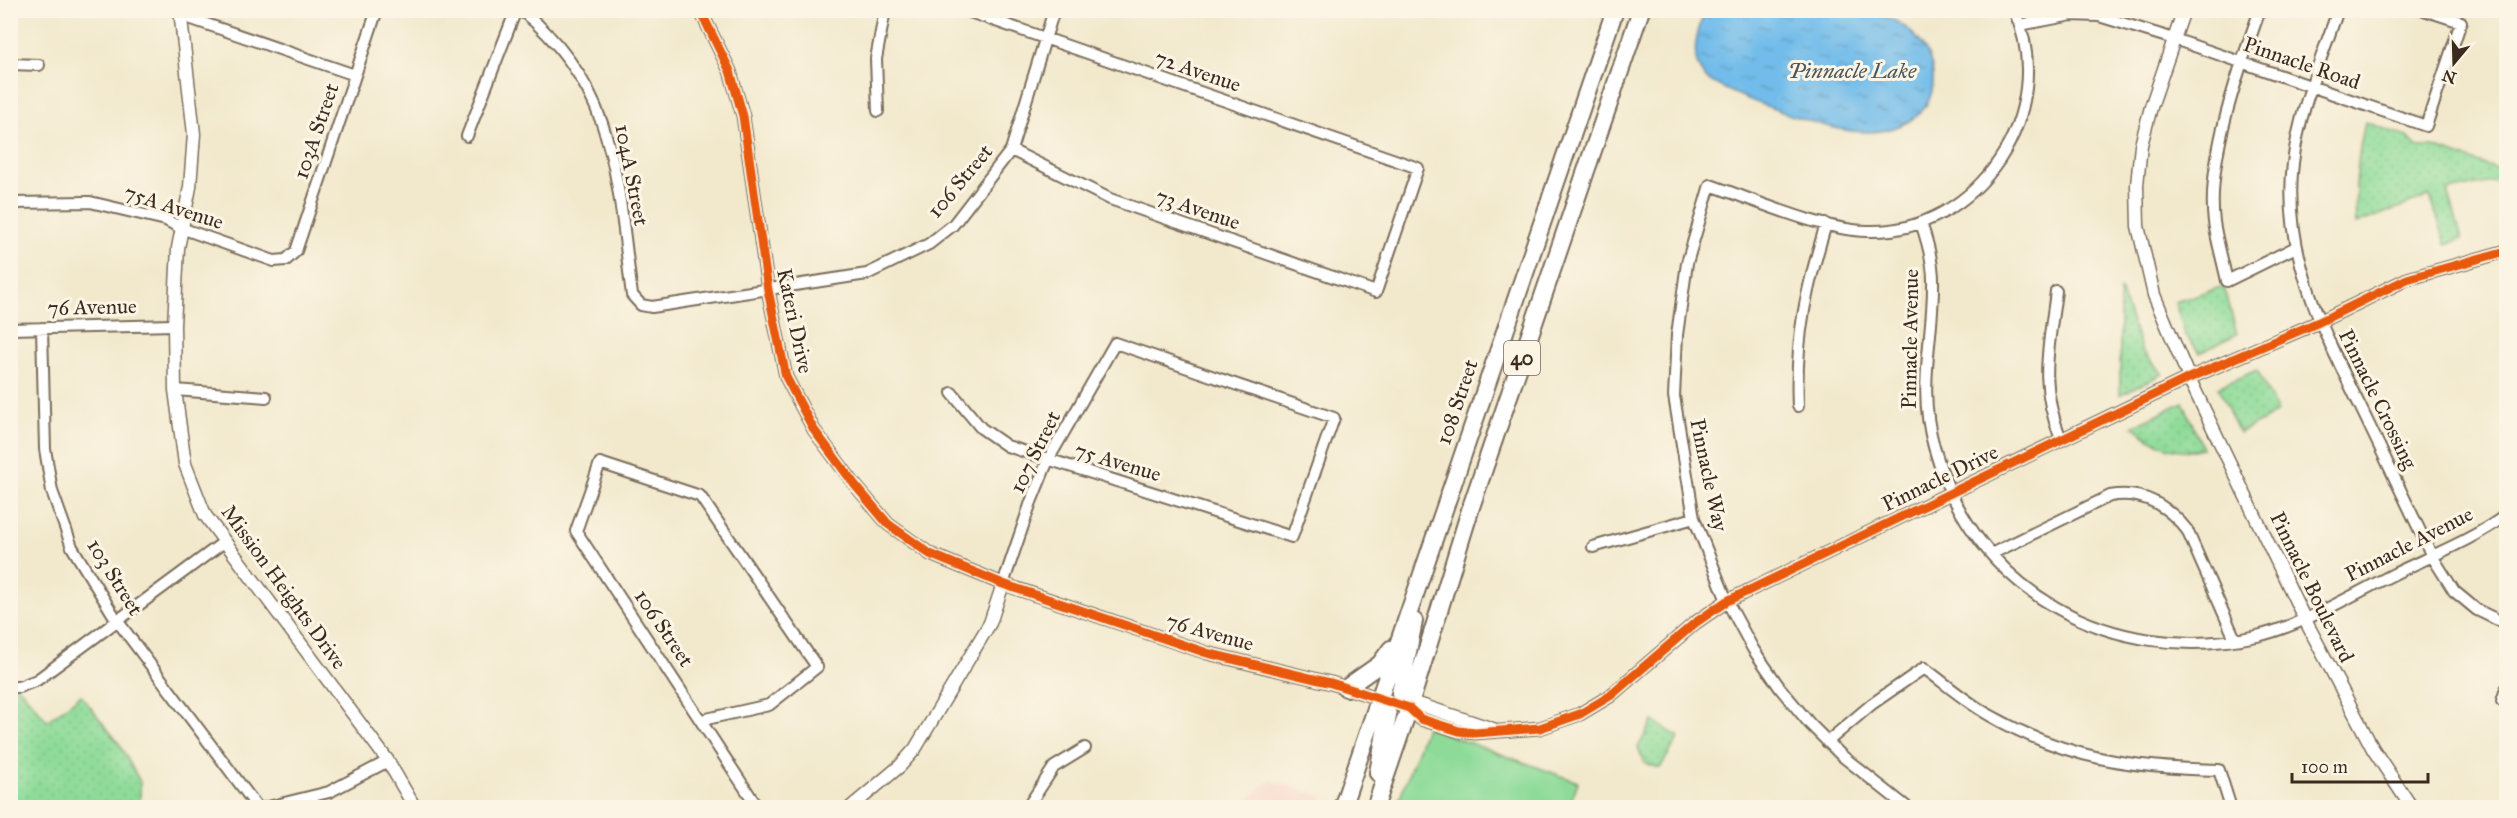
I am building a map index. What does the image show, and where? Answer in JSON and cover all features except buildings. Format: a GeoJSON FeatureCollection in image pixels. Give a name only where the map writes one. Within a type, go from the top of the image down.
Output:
{"type":"FeatureCollection","features":[{"type":"Feature","properties":{"kind":"main road","name":"108 Street"},"geometry":{"type":"LineString","coordinates":[[1342,807],[1615,10]]}},
{"type":"Feature","properties":{"kind":"main road","name":"40"},"geometry":{"type":"LineString","coordinates":[[1375,807],[1409,708],[1471,507],[1641,10]]}},
{"type":"Feature","properties":{"kind":"main road"},"geometry":{"type":"LineString","coordinates":[[1346,688],[1380,664],[1390,652],[1408,613]]}},
{"type":"Feature","properties":{"kind":"main road"},"geometry":{"type":"LineString","coordinates":[[1408,613],[1415,623],[1400,693],[1409,708]]}},
{"type":"Feature","properties":{"kind":"main road"},"geometry":{"type":"LineString","coordinates":[[1370,807],[1388,715],[1379,698]]}},
{"type":"Feature","properties":{"kind":"street","name":"103A Street"},"geometry":{"type":"LineString","coordinates":[[286,260],[296,251],[377,10]]}},
{"type":"Feature","properties":{"kind":"street"},"geometry":{"type":"LineString","coordinates":[[467,136],[516,10]]}},
{"type":"Feature","properties":{"kind":"street","name":"104A Street"},"geometry":{"type":"LineString","coordinates":[[521,10],[548,34],[569,58],[585,84],[605,126],[616,175],[632,296],[641,305]]}},
{"type":"Feature","properties":{"kind":"street","name":"Kateri Drive"},"geometry":{"type":"LineString","coordinates":[[700,10],[730,71],[743,116],[768,290],[786,377],[814,430],[855,485],[888,524],[930,554],[1003,584]]}},
{"type":"Feature","properties":{"kind":"street"},"geometry":{"type":"LineString","coordinates":[[878,111],[876,59],[885,10]]}},
{"type":"Feature","properties":{"kind":"street","name":"72 Avenue"},"geometry":{"type":"LineString","coordinates":[[964,10],[1418,168],[1376,292]]}},
{"type":"Feature","properties":{"kind":"street","name":"106 Street"},"geometry":{"type":"LineString","coordinates":[[641,305],[652,307],[867,274],[929,244],[953,225],[1011,150],[1054,10]]}},
{"type":"Feature","properties":{"kind":"street"},"geometry":{"type":"LineString","coordinates":[[1798,406],[1797,376],[1801,322],[1808,284],[1826,224],[1867,231],[1898,229],[1921,223],[1950,209],[1972,194],[1992,173],[2008,150],[2023,112],[2027,87],[2026,62],[2020,25],[2014,10]]}},
{"type":"Feature","properties":{"kind":"street","name":"Pinnacle Boulevard"},"geometry":{"type":"LineString","coordinates":[[2184,10],[2151,107],[2141,145],[2137,185],[2138,226],[2154,295],[2189,378],[2304,618],[2373,749],[2412,807]]}},
{"type":"Feature","properties":{"kind":"street"},"geometry":{"type":"LineString","coordinates":[[2260,10],[2241,62],[2215,162],[2214,220],[2227,281],[2296,247]]}},
{"type":"Feature","properties":{"kind":"street","name":"Pinnacle Crossing"},"geometry":{"type":"LineString","coordinates":[[2338,10],[2297,139],[2291,185],[2296,247],[2319,322],[2432,556],[2454,591],[2476,609],[2506,624]]}},
{"type":"Feature","properties":{"kind":"street","name":"Pinnacle Road"},"geometry":{"type":"LineString","coordinates":[[2020,25],[2072,15],[2099,16],[2174,39],[2426,126],[2462,22],[2424,10]]}},
{"type":"Feature","properties":{"kind":"street"},"geometry":{"type":"LineString","coordinates":[[180,13],[355,75]]}},
{"type":"Feature","properties":{"kind":"street","name":"Mission Heights Drive"},"geometry":{"type":"LineString","coordinates":[[180,13],[194,134],[190,187],[181,228],[174,325],[175,390],[185,464],[205,515],[388,761],[415,807]]}},
{"type":"Feature","properties":{"kind":"street"},"geometry":{"type":"LineString","coordinates":[[10,64],[39,65]]}},
{"type":"Feature","properties":{"kind":"street","name":"73 Avenue"},"geometry":{"type":"LineString","coordinates":[[1011,150],[1110,199],[1376,292]]}},
{"type":"Feature","properties":{"kind":"street","name":"Pinnacle Way"},"geometry":{"type":"LineString","coordinates":[[1826,224],[1710,185],[1687,263],[1677,335],[1674,396],[1694,518],[1727,601],[1754,649],[1780,688],[1827,742],[1859,771],[1908,807]]}},
{"type":"Feature","properties":{"kind":"street","name":"75A Avenue"},"geometry":{"type":"LineString","coordinates":[[10,203],[90,202],[166,220],[181,228],[274,261],[286,260]]}},
{"type":"Feature","properties":{"kind":"street","name":"Pinnacle Avenue"},"geometry":{"type":"LineString","coordinates":[[1921,223],[1929,247],[1934,285],[1925,370],[1927,409],[1934,446],[1950,493],[1962,518],[1991,554],[2015,578],[2051,605],[2107,630],[2154,642],[2176,643],[2258,636],[2304,618],[2432,556],[2506,515]]}},
{"type":"Feature","properties":{"kind":"street","name":"Pinnacle Drive"},"geometry":{"type":"LineString","coordinates":[[1409,708],[1421,705],[1500,732],[1540,728],[1568,719],[1594,706],[1624,685],[1695,623],[1727,601],[2189,378],[2319,322],[2407,279],[2506,251]]}},
{"type":"Feature","properties":{"kind":"street"},"geometry":{"type":"LineString","coordinates":[[2056,291],[2046,385],[2053,418],[2061,439]]}},
{"type":"Feature","properties":{"kind":"street","name":"76 Avenue"},"geometry":{"type":"LineString","coordinates":[[10,328],[174,325]]}},
{"type":"Feature","properties":{"kind":"street","name":"103 Street"},"geometry":{"type":"LineString","coordinates":[[42,328],[45,448],[52,491],[72,547],[116,620],[258,807]]}},
{"type":"Feature","properties":{"kind":"street","name":"107 Street"},"geometry":{"type":"LineString","coordinates":[[1003,584],[1048,460],[1115,343],[1334,418],[1292,537]]}},
{"type":"Feature","properties":{"kind":"street"},"geometry":{"type":"LineString","coordinates":[[175,390],[266,397]]}},
{"type":"Feature","properties":{"kind":"street","name":"75 Avenue"},"geometry":{"type":"LineString","coordinates":[[952,393],[981,428],[1007,446],[1292,537]]}},
{"type":"Feature","properties":{"kind":"street","name":"106 Street"},"geometry":{"type":"LineString","coordinates":[[702,720],[769,705],[817,667],[700,496],[600,463],[576,531],[758,807]]}},
{"type":"Feature","properties":{"kind":"street"},"geometry":{"type":"LineString","coordinates":[[1991,554],[2110,496],[2125,494],[2159,503],[2175,514],[2187,530],[2235,639]]}},
{"type":"Feature","properties":{"kind":"street"},"geometry":{"type":"LineString","coordinates":[[1593,546],[1694,518]]}},
{"type":"Feature","properties":{"kind":"street"},"geometry":{"type":"LineString","coordinates":[[10,687],[19,687],[37,680],[224,542]]}},
{"type":"Feature","properties":{"kind":"street"},"geometry":{"type":"LineString","coordinates":[[850,807],[900,766],[915,749],[990,622],[1003,584]]}},
{"type":"Feature","properties":{"kind":"street","name":"76 Avenue"},"geometry":{"type":"LineString","coordinates":[[1003,584],[1207,653],[1346,688],[1409,708]]}},
{"type":"Feature","properties":{"kind":"street"},"geometry":{"type":"LineString","coordinates":[[1827,742],[1872,704],[1924,668],[1990,716],[2067,750],[2106,761],[2140,766],[2219,770],[2231,807]]}},
{"type":"Feature","properties":{"kind":"street"},"geometry":{"type":"LineString","coordinates":[[2502,701],[2506,689]]}},
{"type":"Feature","properties":{"kind":"street"},"geometry":{"type":"LineString","coordinates":[[1027,807],[1054,767],[1085,748]]}},
{"type":"Feature","properties":{"kind":"street"},"geometry":{"type":"LineString","coordinates":[[264,807],[329,792],[388,761]]}},
{"type":"Feature","properties":{"kind":"shaded area"},"geometry":{"type":"Polygon","coordinates":[[[1271,780],[1323,797],[1319,807],[1237,807],[1271,780]]]}},
{"type":"Feature","properties":{"kind":"green space"},"geometry":{"type":"Polygon","coordinates":[[[2365,122],[2407,137],[2418,147],[2434,147],[2506,172],[2506,179],[2448,191],[2462,239],[2446,244],[2430,196],[2356,224],[2357,173],[2365,122]]]}},
{"type":"Feature","properties":{"kind":"green space"},"geometry":{"type":"Polygon","coordinates":[[[2224,286],[2237,334],[2200,353],[2185,334],[2175,302],[2224,286]]]}},
{"type":"Feature","properties":{"kind":"green space"},"geometry":{"type":"Polygon","coordinates":[[[2120,289],[2142,351],[2163,374],[2120,395],[2120,289]]]}},
{"type":"Feature","properties":{"kind":"green space"},"geometry":{"type":"Polygon","coordinates":[[[2257,370],[2278,412],[2239,433],[2218,387],[2257,370]]]}},
{"type":"Feature","properties":{"kind":"green space"},"geometry":{"type":"Polygon","coordinates":[[[2183,402],[2203,448],[2174,449],[2157,443],[2133,426],[2183,402]]]}},
{"type":"Feature","properties":{"kind":"green space"},"geometry":{"type":"Polygon","coordinates":[[[11,687],[19,687],[47,721],[81,695],[120,745],[140,782],[140,807],[11,808],[11,687]]]}},
{"type":"Feature","properties":{"kind":"green space"},"geometry":{"type":"Polygon","coordinates":[[[1653,721],[1679,737],[1660,768],[1644,763],[1638,747],[1653,721]]]}},
{"type":"Feature","properties":{"kind":"green space"},"geometry":{"type":"Polygon","coordinates":[[[1426,727],[1578,782],[1569,807],[1396,808],[1426,727]]]}},
{"type":"Feature","properties":{"kind":"water","name":"Pinnacle Lake"},"geometry":{"type":"Polygon","coordinates":[[[1853,10],[1879,14],[1903,26],[1922,45],[1932,69],[1932,92],[1921,112],[1908,121],[1887,130],[1849,131],[1787,114],[1727,90],[1704,76],[1699,69],[1695,52],[1705,11],[1853,10]]]}},
{"type":"Feature","properties":{"kind":"cycle path"},"geometry":{"type":"LineString","coordinates":[[700,10],[730,71],[743,116],[768,290],[786,377],[814,430],[855,485],[888,524],[930,554],[1003,584],[1207,653],[1331,683],[1409,708],[1421,719],[1459,731],[1475,733],[1540,728],[1580,714],[1610,696],[1695,623],[1727,601],[2189,378],[2319,322],[2407,279],[2506,251]]}}]}
